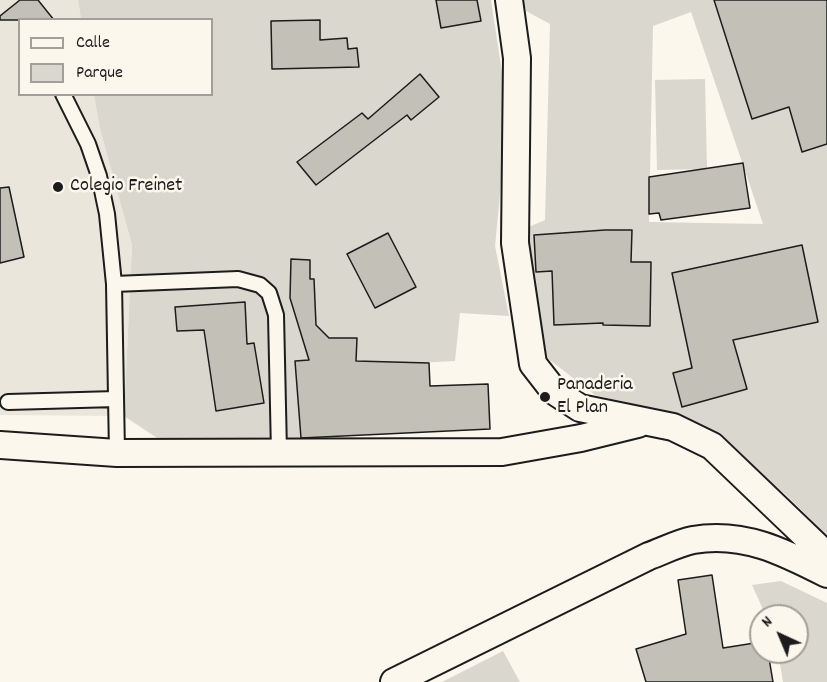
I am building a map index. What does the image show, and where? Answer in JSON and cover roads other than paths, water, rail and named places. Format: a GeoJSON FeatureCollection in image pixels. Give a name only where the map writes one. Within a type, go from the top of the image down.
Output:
{"type":"FeatureCollection","features":[{"type":"Feature","properties":{"kind":"street"},"geometry":{"type":"LineString","coordinates":[[508,0],[517,58],[515,243],[533,364],[554,391],[580,408],[674,427],[712,446],[827,556]]}},
{"type":"Feature","properties":{"kind":"street"},"geometry":{"type":"LineString","coordinates":[[0,445],[117,453],[502,452],[581,438],[645,422]]}},
{"type":"Feature","properties":{"kind":"street"},"geometry":{"type":"LineString","coordinates":[[394,682],[649,556],[692,540],[734,537],[777,549],[827,574]]}},
{"type":"Feature","properties":{"kind":"lane"},"geometry":{"type":"LineString","coordinates":[[64,96],[88,144],[99,176],[107,214],[114,284],[117,453]]}},
{"type":"Feature","properties":{"kind":"lane"},"geometry":{"type":"LineString","coordinates":[[114,284],[238,279],[260,285],[269,293],[276,315],[279,452]]}},
{"type":"Feature","properties":{"kind":"lane"},"geometry":{"type":"LineString","coordinates":[[8,402],[116,399]]}},
{"type":"Feature","properties":{"kind":"place","name":"Colegio Freinet"},"geometry":{"type":"Point","coordinates":[58,187]}},
{"type":"Feature","properties":{"kind":"place","name":"Panaderia El Plan"},"geometry":{"type":"Point","coordinates":[545,397]}}]}
